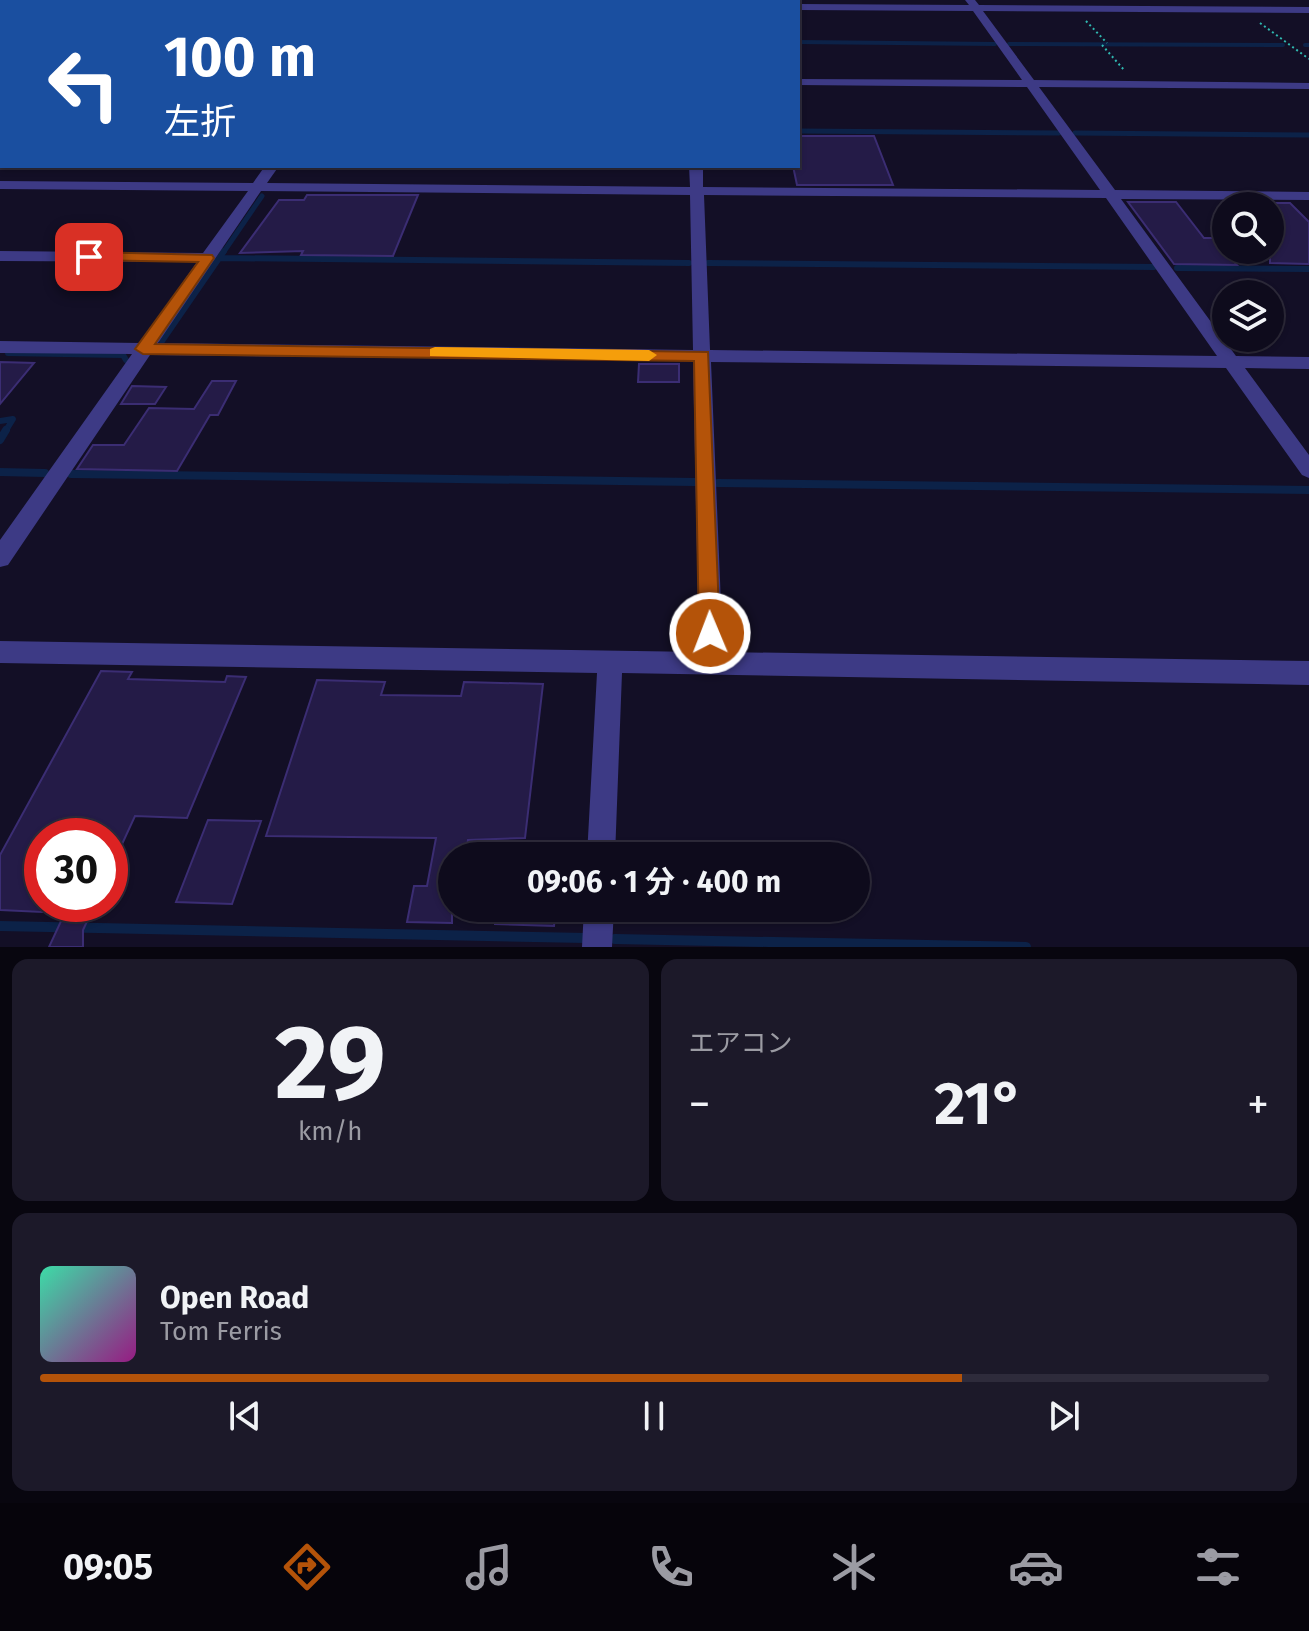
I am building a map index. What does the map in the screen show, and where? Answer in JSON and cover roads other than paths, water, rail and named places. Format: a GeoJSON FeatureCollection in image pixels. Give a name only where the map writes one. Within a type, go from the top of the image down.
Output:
{"type":"FeatureCollection","features":[{"type":"Feature","properties":{"kind":"street"},"geometry":{"type":"LineString","coordinates":[[972,4],[1309,470]]}},
{"type":"Feature","properties":{"kind":"street"},"geometry":{"type":"LineString","coordinates":[[800,7],[972,4],[1074,9],[1309,10]]}},
{"type":"Feature","properties":{"kind":"street"},"geometry":{"type":"LineString","coordinates":[[800,82],[1309,86]]}},
{"type":"Feature","properties":{"kind":"street"},"geometry":{"type":"LineString","coordinates":[[0,558],[271,168]]}},
{"type":"Feature","properties":{"kind":"street"},"geometry":{"type":"LineString","coordinates":[[696,168],[711,664]]}},
{"type":"Feature","properties":{"kind":"street"},"geometry":{"type":"LineString","coordinates":[[2,179],[257,187],[1309,196]]}},
{"type":"Feature","properties":{"kind":"street"},"geometry":{"type":"LineString","coordinates":[[0,256],[207,258]]}},
{"type":"Feature","properties":{"kind":"street"},"geometry":{"type":"LineString","coordinates":[[0,347],[1309,363]]}},
{"type":"Feature","properties":{"kind":"street"},"geometry":{"type":"LineString","coordinates":[[0,652],[1309,673]]}},
{"type":"Feature","properties":{"kind":"street"},"geometry":{"type":"LineString","coordinates":[[602,842],[610,662]]}},
{"type":"Feature","properties":{"kind":"street"},"geometry":{"type":"LineString","coordinates":[[597,947],[598,922]]}},
{"type":"Feature","properties":{"kind":"waterway"},"geometry":{"type":"LineString","coordinates":[[800,42],[995,44]]}},
{"type":"Feature","properties":{"kind":"waterway"},"geometry":{"type":"LineString","coordinates":[[1009,44],[1283,45]]}},
{"type":"Feature","properties":{"kind":"waterway"},"geometry":{"type":"LineString","coordinates":[[800,131],[1059,133]]}},
{"type":"Feature","properties":{"kind":"waterway"},"geometry":{"type":"LineString","coordinates":[[1075,133],[1309,135]]}},
{"type":"Feature","properties":{"kind":"waterway"},"geometry":{"type":"LineString","coordinates":[[223,253],[262,196]]}},
{"type":"Feature","properties":{"kind":"waterway"},"geometry":{"type":"LineString","coordinates":[[219,258],[224,251]]}},
{"type":"Feature","properties":{"kind":"waterway"},"geometry":{"type":"LineString","coordinates":[[162,341],[219,258]]}},
{"type":"Feature","properties":{"kind":"waterway"},"geometry":{"type":"LineString","coordinates":[[219,258],[689,263]]}},
{"type":"Feature","properties":{"kind":"waterway"},"geometry":{"type":"LineString","coordinates":[[708,263],[1154,267]]}},
{"type":"Feature","properties":{"kind":"waterway"},"geometry":{"type":"LineString","coordinates":[[1177,268],[1309,269]]}},
{"type":"Feature","properties":{"kind":"waterway"},"geometry":{"type":"LineString","coordinates":[[8,353],[123,355],[126,360]]}},
{"type":"Feature","properties":{"kind":"waterway"},"geometry":{"type":"LineString","coordinates":[[0,421],[13,419],[5,432]]}},
{"type":"Feature","properties":{"kind":"waterway"},"geometry":{"type":"LineString","coordinates":[[0,440],[6,430]]}},
{"type":"Feature","properties":{"kind":"waterway"},"geometry":{"type":"LineString","coordinates":[[0,472],[45,473]]}},
{"type":"Feature","properties":{"kind":"waterway"},"geometry":{"type":"LineString","coordinates":[[71,474],[695,482]]}},
{"type":"Feature","properties":{"kind":"waterway"},"geometry":{"type":"LineString","coordinates":[[718,483],[1309,490]]}},
{"type":"Feature","properties":{"kind":"waterway"},"geometry":{"type":"LineString","coordinates":[[0,926],[586,938]]}},
{"type":"Feature","properties":{"kind":"waterway"},"geometry":{"type":"LineString","coordinates":[[615,939],[1026,947]]}}]}
